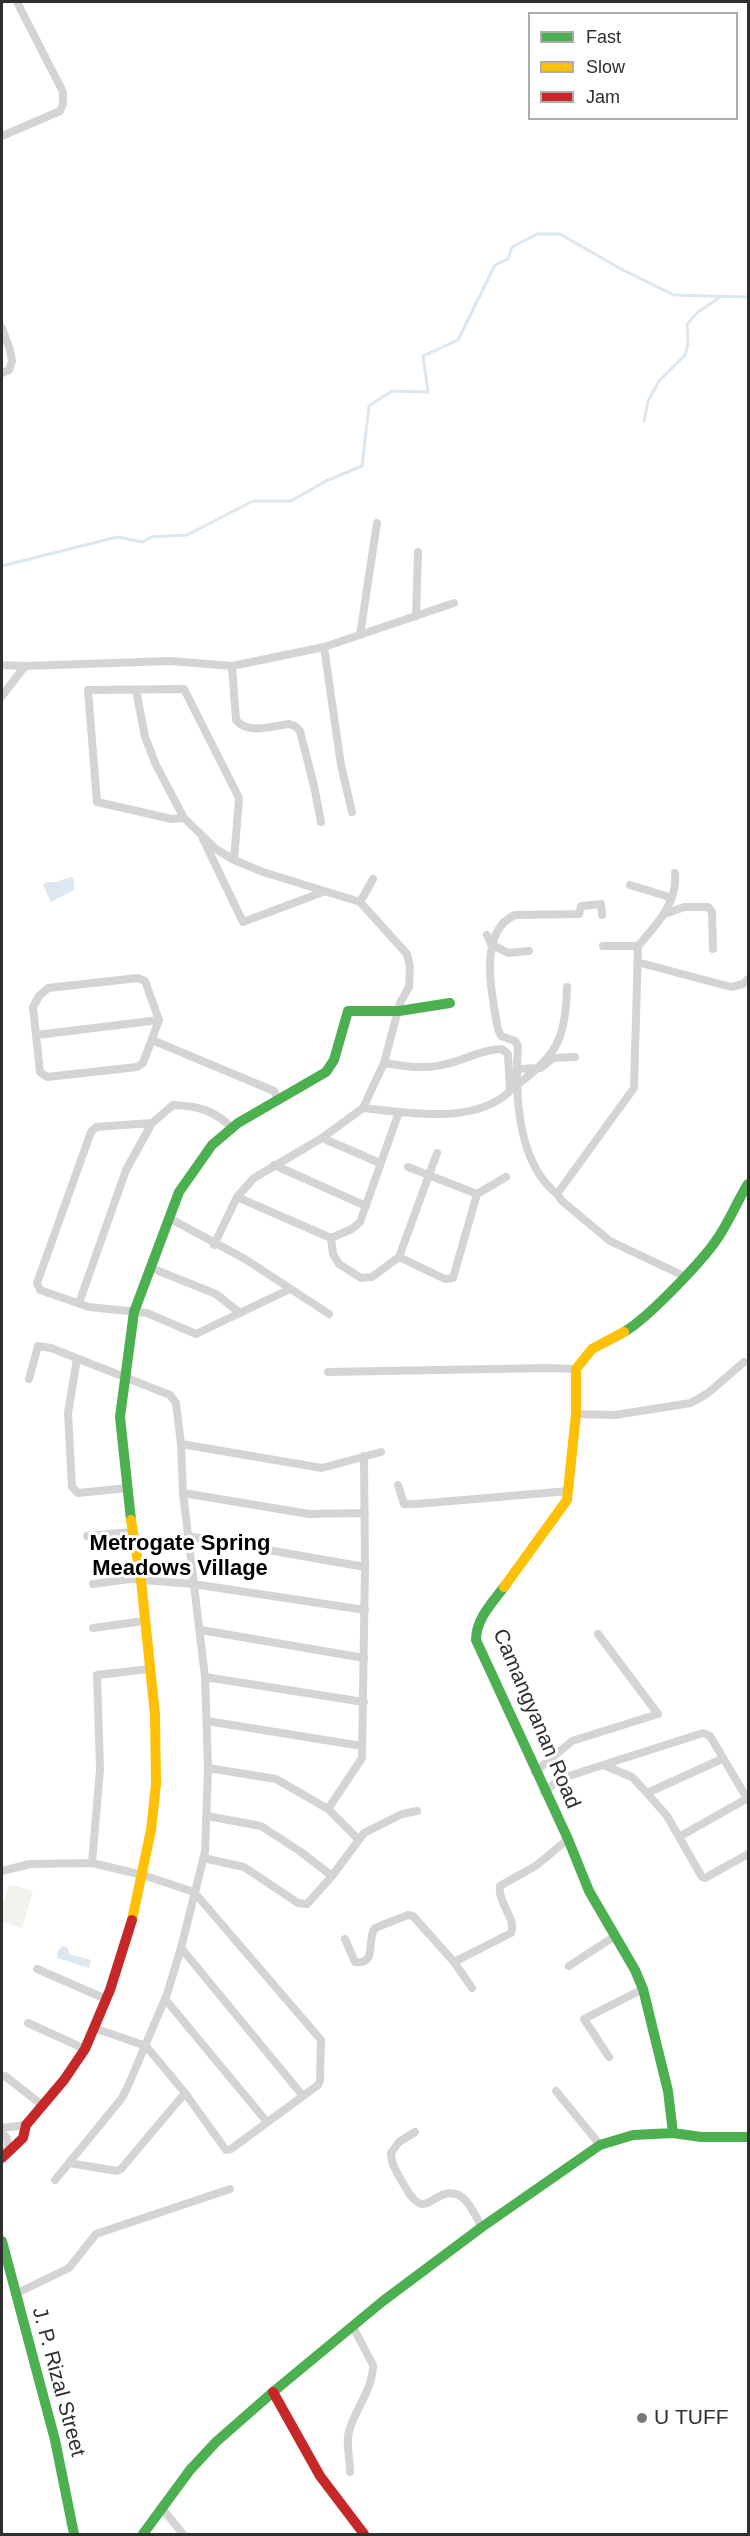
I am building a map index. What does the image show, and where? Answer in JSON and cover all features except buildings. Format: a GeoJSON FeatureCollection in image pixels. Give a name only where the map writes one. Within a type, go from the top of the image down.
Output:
{"type":"FeatureCollection","features":[{"type":"Feature","properties":{"kind":"street"},"geometry":{"type":"LineString","coordinates":[[2,136],[60,111],[63,104],[63,93],[17,2]]}},
{"type":"Feature","properties":{"kind":"street"},"geometry":{"type":"LineString","coordinates":[[2,328],[12,361],[9,370],[2,373]]}},
{"type":"Feature","properties":{"kind":"street"},"geometry":{"type":"LineString","coordinates":[[360,635],[377,523]]}},
{"type":"Feature","properties":{"kind":"street"},"geometry":{"type":"LineString","coordinates":[[416,616],[418,552]]}},
{"type":"Feature","properties":{"kind":"street"},"geometry":{"type":"LineString","coordinates":[[2,665],[171,661],[232,666],[324,647],[454,603]]}},
{"type":"Feature","properties":{"kind":"street"},"geometry":{"type":"LineString","coordinates":[[324,647],[340,765],[352,812]]}},
{"type":"Feature","properties":{"kind":"street"},"geometry":{"type":"LineString","coordinates":[[2,696],[25,666]]}},
{"type":"Feature","properties":{"kind":"street"},"geometry":{"type":"LineString","coordinates":[[232,666],[236,720],[241,726],[251,729],[290,724],[300,731],[321,822]]}},
{"type":"Feature","properties":{"kind":"street"},"geometry":{"type":"LineString","coordinates":[[184,818],[172,819],[97,802],[88,690],[184,689],[238,798],[234,860]]}},
{"type":"Feature","properties":{"kind":"street"},"geometry":{"type":"LineString","coordinates":[[136,690],[146,737],[156,765],[184,818],[216,849],[234,860],[262,872],[360,902],[407,954],[410,967],[409,987],[400,1003],[384,1063],[363,1108],[322,1138],[254,1178],[237,1197],[214,1245]]}},
{"type":"Feature","properties":{"kind":"street"},"geometry":{"type":"LineString","coordinates":[[201,835],[243,922],[323,892]]}},
{"type":"Feature","properties":{"kind":"street"},"geometry":{"type":"LineString","coordinates":[[557,1194],[634,1088],[638,946],[671,900],[676,887],[675,873]]}},
{"type":"Feature","properties":{"kind":"street"},"geometry":{"type":"LineString","coordinates":[[360,902],[373,879]]}},
{"type":"Feature","properties":{"kind":"street"},"geometry":{"type":"LineString","coordinates":[[630,885],[666,896],[671,900]]}},
{"type":"Feature","properties":{"kind":"street"},"geometry":{"type":"LineString","coordinates":[[602,915],[601,904],[580,906],[579,914],[515,915],[507,918],[491,944],[490,957],[498,1029],[501,1036],[515,1041],[518,1046],[518,1084],[524,1142],[531,1161],[562,1201],[610,1241],[684,1276]]}},
{"type":"Feature","properties":{"kind":"street"},"geometry":{"type":"LineString","coordinates":[[663,914],[684,907],[708,908],[712,912],[713,949]]}},
{"type":"Feature","properties":{"kind":"street"},"geometry":{"type":"LineString","coordinates":[[487,935],[491,944],[508,953],[529,951]]}},
{"type":"Feature","properties":{"kind":"street"},"geometry":{"type":"LineString","coordinates":[[603,946],[638,946]]}},
{"type":"Feature","properties":{"kind":"street"},"geometry":{"type":"LineString","coordinates":[[637,962],[731,987],[742,984],[748,979]]}},
{"type":"Feature","properties":{"kind":"street"},"geometry":{"type":"LineString","coordinates":[[138,978],[145,981],[159,1020],[143,1063],[137,1067],[47,1077],[40,1072],[33,1007],[39,996],[48,988],[138,978]]}},
{"type":"Feature","properties":{"kind":"street"},"geometry":{"type":"LineString","coordinates":[[518,1070],[541,1068],[555,1050],[567,1015],[567,987]]}},
{"type":"Feature","properties":{"kind":"street"},"geometry":{"type":"LineString","coordinates":[[2,2157],[23,2138],[26,2125],[85,2049],[127,1941],[143,1875],[156,1784],[155,1714],[120,1417],[134,1312],[179,1192],[196,1164],[212,1145],[232,1128],[326,1072],[334,1060],[348,1011],[425,1010],[450,1003]]}},
{"type":"Feature","properties":{"kind":"street"},"geometry":{"type":"LineString","coordinates":[[37,1035],[159,1020]]}},
{"type":"Feature","properties":{"kind":"street"},"geometry":{"type":"LineString","coordinates":[[152,1040],[274,1091],[278,1099]]}},
{"type":"Feature","properties":{"kind":"street"},"geometry":{"type":"LineString","coordinates":[[363,1108],[438,1114],[475,1110],[501,1099],[510,1091],[508,1054],[502,1049],[493,1049],[444,1065],[414,1067],[384,1063]]}},
{"type":"Feature","properties":{"kind":"street"},"geometry":{"type":"LineString","coordinates":[[518,1084],[553,1058],[575,1057]]}},
{"type":"Feature","properties":{"kind":"street"},"geometry":{"type":"LineString","coordinates":[[79,1303],[126,1170],[152,1123],[173,1104],[200,1106],[225,1121],[232,1128]]}},
{"type":"Feature","properties":{"kind":"street"},"geometry":{"type":"LineString","coordinates":[[237,1197],[331,1238],[352,1229],[360,1222],[399,1112]]}},
{"type":"Feature","properties":{"kind":"street"},"geometry":{"type":"LineString","coordinates":[[152,1123],[96,1127],[90,1132],[37,1283],[40,1290],[89,1307],[147,1313],[196,1334],[290,1289]]}},
{"type":"Feature","properties":{"kind":"street"},"geometry":{"type":"LineString","coordinates":[[322,1138],[380,1163]]}},
{"type":"Feature","properties":{"kind":"street"},"geometry":{"type":"LineString","coordinates":[[331,1238],[333,1254],[339,1264],[361,1278],[372,1277],[399,1257],[437,1153]]}},
{"type":"Feature","properties":{"kind":"street"},"geometry":{"type":"LineString","coordinates":[[274,1166],[366,1206]]}},
{"type":"Feature","properties":{"kind":"street"},"geometry":{"type":"LineString","coordinates":[[408,1167],[477,1194]]}},
{"type":"Feature","properties":{"kind":"street"},"geometry":{"type":"LineString","coordinates":[[399,1257],[445,1279],[453,1278],[477,1194],[507,1177]]}},
{"type":"Feature","properties":{"kind":"street"},"geometry":{"type":"LineString","coordinates":[[328,1372],[576,1369],[592,1349],[636,1325],[684,1276],[721,1234],[738,1198],[748,1184]]}},
{"type":"Feature","properties":{"kind":"street"},"geometry":{"type":"LineString","coordinates":[[169,1218],[214,1245],[244,1259],[329,1314]]}},
{"type":"Feature","properties":{"kind":"street"},"geometry":{"type":"LineString","coordinates":[[151,1268],[216,1294],[240,1312]]}},
{"type":"Feature","properties":{"kind":"street"},"geometry":{"type":"LineString","coordinates":[[28,1378],[38,1346],[51,1348],[171,1395],[176,1402],[183,1493],[193,1584],[201,1630],[207,1721],[207,1816],[203,1858],[181,1948],[165,2000],[122,2098],[55,2180]]}},
{"type":"Feature","properties":{"kind":"street"},"geometry":{"type":"LineString","coordinates":[[77,1359],[68,1413],[72,1487],[78,1492],[128,1488]]}},
{"type":"Feature","properties":{"kind":"street"},"geometry":{"type":"LineString","coordinates":[[576,1414],[615,1414],[692,1403],[708,1393],[744,1362]]}},
{"type":"Feature","properties":{"kind":"street","name":"Camangyanan Road"},"geometry":{"type":"LineString","coordinates":[[576,1369],[576,1414],[567,1500],[482,1618],[476,1630],[476,1640],[544,1792],[568,1839],[589,1891],[635,1970],[643,1989],[668,2091],[673,2133]]}},
{"type":"Feature","properties":{"kind":"street"},"geometry":{"type":"LineString","coordinates":[[181,1444],[322,1468],[381,1452]]}},
{"type":"Feature","properties":{"kind":"street"},"geometry":{"type":"LineString","coordinates":[[328,1809],[362,1758],[365,1610],[364,1456]]}},
{"type":"Feature","properties":{"kind":"street"},"geometry":{"type":"LineString","coordinates":[[398,1485],[404,1504],[569,1491]]}},
{"type":"Feature","properties":{"kind":"street"},"geometry":{"type":"LineString","coordinates":[[183,1493],[309,1514],[365,1513]]}},
{"type":"Feature","properties":{"kind":"street"},"geometry":{"type":"LineString","coordinates":[[87,1536],[132,1532]]}},
{"type":"Feature","properties":{"kind":"street"},"geometry":{"type":"LineString","coordinates":[[188,1536],[365,1567]]}},
{"type":"Feature","properties":{"kind":"street"},"geometry":{"type":"LineString","coordinates":[[93,1584],[141,1580],[193,1584],[365,1610]]}},
{"type":"Feature","properties":{"kind":"street"},"geometry":{"type":"LineString","coordinates":[[93,1628],[144,1621]]}},
{"type":"Feature","properties":{"kind":"street"},"geometry":{"type":"LineString","coordinates":[[201,1630],[364,1658]]}},
{"type":"Feature","properties":{"kind":"street"},"geometry":{"type":"LineString","coordinates":[[535,1772],[572,1741],[658,1714],[598,1634]]}},
{"type":"Feature","properties":{"kind":"street"},"geometry":{"type":"LineString","coordinates":[[92,1863],[100,1769],[97,1675],[150,1669]]}},
{"type":"Feature","properties":{"kind":"street"},"geometry":{"type":"LineString","coordinates":[[205,1677],[364,1702]]}},
{"type":"Feature","properties":{"kind":"street"},"geometry":{"type":"LineString","coordinates":[[207,1721],[362,1746]]}},
{"type":"Feature","properties":{"kind":"street"},"geometry":{"type":"LineString","coordinates":[[544,1792],[560,1779],[703,1733],[710,1736],[747,1800],[679,1837]]}},
{"type":"Feature","properties":{"kind":"street"},"geometry":{"type":"LineString","coordinates":[[647,1793],[722,1759]]}},
{"type":"Feature","properties":{"kind":"street"},"geometry":{"type":"LineString","coordinates":[[603,1765],[632,1777],[647,1793],[667,1816],[698,1873],[705,1878],[748,1854]]}},
{"type":"Feature","properties":{"kind":"street"},"geometry":{"type":"LineString","coordinates":[[208,1768],[276,1779],[328,1809],[358,1839]]}},
{"type":"Feature","properties":{"kind":"street"},"geometry":{"type":"LineString","coordinates":[[203,1858],[244,1867],[303,1905],[307,1904],[332,1876],[364,1833],[402,1814],[417,1811]]}},
{"type":"Feature","properties":{"kind":"street"},"geometry":{"type":"LineString","coordinates":[[207,1816],[261,1826],[332,1876]]}},
{"type":"Feature","properties":{"kind":"street"},"geometry":{"type":"LineString","coordinates":[[454,1962],[511,1933],[513,1926],[499,1892],[500,1886],[537,1865],[568,1839]]}},
{"type":"Feature","properties":{"kind":"street"},"geometry":{"type":"LineString","coordinates":[[2,1871],[30,1864],[92,1863],[143,1875],[194,1892],[322,2042],[320,2082],[231,2149],[226,2150],[185,2093],[146,2046],[94,2028]]}},
{"type":"Feature","properties":{"kind":"street"},"geometry":{"type":"LineString","coordinates":[[345,1939],[355,1962],[361,1962],[371,1953],[372,1933],[375,1928],[408,1915],[413,1916],[454,1962],[472,1988]]}},
{"type":"Feature","properties":{"kind":"street"},"geometry":{"type":"LineString","coordinates":[[569,1966],[615,1936]]}},
{"type":"Feature","properties":{"kind":"street"},"geometry":{"type":"LineString","coordinates":[[181,1948],[303,2096]]}},
{"type":"Feature","properties":{"kind":"street"},"geometry":{"type":"LineString","coordinates":[[37,1968],[106,1999]]}},
{"type":"Feature","properties":{"kind":"street"},"geometry":{"type":"LineString","coordinates":[[609,2057],[584,2019],[643,1989]]}},
{"type":"Feature","properties":{"kind":"street"},"geometry":{"type":"LineString","coordinates":[[165,2000],[267,2122]]}},
{"type":"Feature","properties":{"kind":"street"},"geometry":{"type":"LineString","coordinates":[[28,2023],[85,2049]]}},
{"type":"Feature","properties":{"kind":"street"},"geometry":{"type":"LineString","coordinates":[[5,2076],[42,2105]]}},
{"type":"Feature","properties":{"kind":"street"},"geometry":{"type":"LineString","coordinates":[[556,2091],[600,2145]]}},
{"type":"Feature","properties":{"kind":"street"},"geometry":{"type":"LineString","coordinates":[[69,2163],[119,2170],[185,2093]]}},
{"type":"Feature","properties":{"kind":"street"},"geometry":{"type":"LineString","coordinates":[[2,2157],[8,2146],[7,2138],[2,2130],[26,2125]]}},
{"type":"Feature","properties":{"kind":"street"},"geometry":{"type":"LineString","coordinates":[[415,2132],[399,2142],[391,2153],[393,2165],[409,2195],[419,2203],[426,2204],[455,2194],[464,2200],[482,2227]]}},
{"type":"Feature","properties":{"kind":"street"},"geometry":{"type":"LineString","coordinates":[[143,2535],[161,2507],[216,2442],[273,2392],[383,2301],[482,2227],[600,2145],[633,2135],[673,2133],[701,2137],[748,2137]]}},
{"type":"Feature","properties":{"kind":"street"},"geometry":{"type":"LineString","coordinates":[[15,2294],[69,2268],[96,2234],[230,2189]]}},
{"type":"Feature","properties":{"kind":"street","name":"J. P. Rizal Street"},"geometry":{"type":"LineString","coordinates":[[2,2241],[55,2440],[74,2535]]}},
{"type":"Feature","properties":{"kind":"street"},"geometry":{"type":"LineString","coordinates":[[350,2472],[348,2434],[364,2400],[373,2371],[373,2365],[353,2327]]}},
{"type":"Feature","properties":{"kind":"street"},"geometry":{"type":"LineString","coordinates":[[273,2392],[320,2476],[364,2535]]}},
{"type":"Feature","properties":{"kind":"street"},"geometry":{"type":"LineString","coordinates":[[161,2507],[183,2535]]}},
{"type":"Feature","properties":{"kind":"shaded area"},"geometry":{"type":"Polygon","coordinates":[[[71,877],[74,880],[74,890],[51,902],[43,885],[46,882],[56,882],[71,877]]]}},
{"type":"Feature","properties":{"kind":"shaded area"},"geometry":{"type":"Polygon","coordinates":[[[9,1884],[33,1891],[22,1928],[2,1922],[2,1910],[9,1884]]]}},
{"type":"Feature","properties":{"kind":"shaded area"},"geometry":{"type":"Polygon","coordinates":[[[63,1946],[68,1948],[69,1954],[91,1960],[89,1968],[57,1958],[58,1950],[63,1946]]]}},
{"type":"Feature","properties":{"kind":"waterway"},"geometry":{"type":"LineString","coordinates":[[2,566],[117,537],[143,542],[151,537],[187,535],[253,501],[291,501],[326,481],[362,466],[369,406],[392,391],[428,392],[423,356],[458,340],[495,265],[508,259],[512,247],[537,234],[560,234],[621,269],[674,295],[748,297]]}},
{"type":"Feature","properties":{"kind":"waterway"},"geometry":{"type":"LineString","coordinates":[[644,421],[648,401],[659,381],[685,355],[688,344],[687,324],[698,312],[720,297]]}},
{"type":"Feature","properties":{"kind":"traffic: fast"},"geometry":{"type":"LineString","coordinates":[[131,1520],[120,1417],[134,1312],[179,1192],[212,1145],[238,1123],[326,1072],[334,1060],[348,1011],[399,1011],[450,1003]]}},
{"type":"Feature","properties":{"kind":"traffic: fast"},"geometry":{"type":"LineString","coordinates":[[624,1332],[662,1301],[714,1244],[748,1184]]}},
{"type":"Feature","properties":{"kind":"traffic: fast"},"geometry":{"type":"LineString","coordinates":[[504,1587],[482,1618],[476,1640],[568,1839],[589,1891],[635,1970],[643,1989],[668,2091],[673,2133]]}},
{"type":"Feature","properties":{"kind":"traffic: fast"},"geometry":{"type":"LineString","coordinates":[[143,2534],[190,2470],[216,2442],[273,2392],[383,2301],[482,2227],[600,2145],[633,2135],[673,2133],[701,2137],[748,2137]]}},
{"type":"Feature","properties":{"kind":"traffic: fast"},"geometry":{"type":"LineString","coordinates":[[2,2241],[55,2440],[74,2534]]}},
{"type":"Feature","properties":{"kind":"traffic: slow"},"geometry":{"type":"LineString","coordinates":[[504,1587],[567,1500],[576,1414],[576,1369],[592,1349],[624,1332]]}},
{"type":"Feature","properties":{"kind":"traffic: slow"},"geometry":{"type":"LineString","coordinates":[[131,1520],[141,1580],[155,1715],[156,1784],[151,1830],[132,1920]]}},
{"type":"Feature","properties":{"kind":"traffic: jam"},"geometry":{"type":"LineString","coordinates":[[2,2158],[23,2138],[26,2125],[64,2080],[85,2049],[110,1990],[132,1920]]}},
{"type":"Feature","properties":{"kind":"traffic: jam"},"geometry":{"type":"LineString","coordinates":[[273,2392],[320,2476],[364,2534]]}},
{"type":"Feature","properties":{"kind":"place","name":"U TUFF"},"geometry":{"type":"Point","coordinates":[642,2418]}},
{"type":"Feature","properties":{"kind":"district","name":"Metrogate Spring Meadows Village"},"geometry":{"type":"Point","coordinates":[180,1556]}}]}
